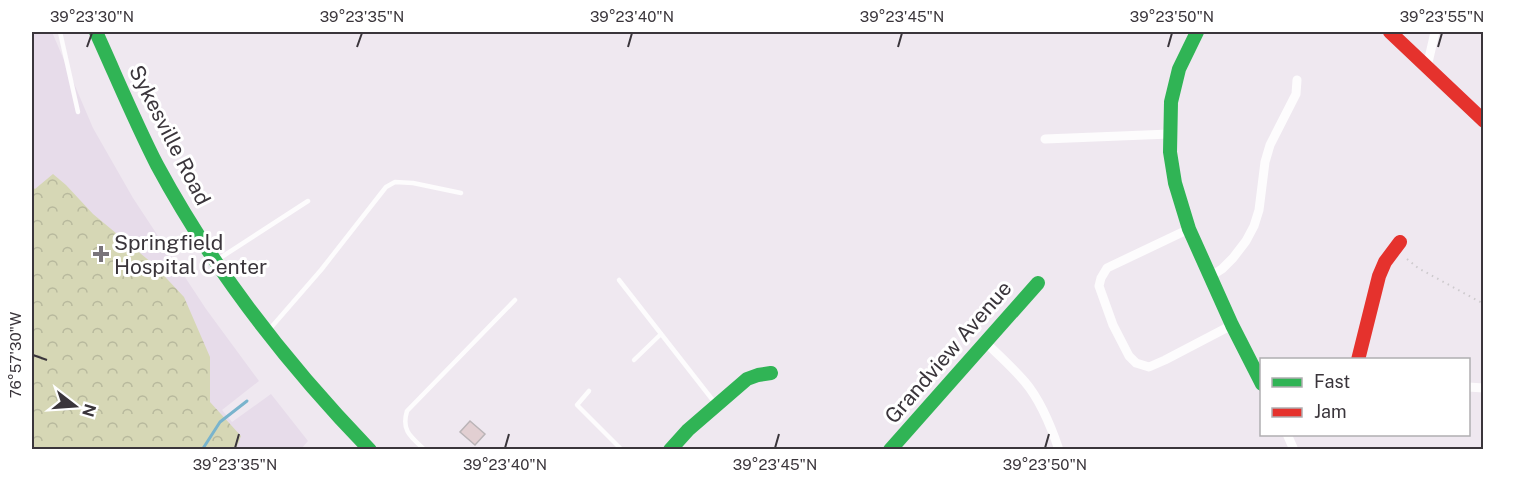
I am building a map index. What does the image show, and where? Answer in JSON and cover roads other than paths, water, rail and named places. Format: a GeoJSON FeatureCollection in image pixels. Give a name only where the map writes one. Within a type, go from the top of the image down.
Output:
{"type":"FeatureCollection","features":[{"type":"Feature","properties":{"kind":"street","name":"Sykesville Road"},"geometry":{"type":"LineString","coordinates":[[96,32],[128,105],[158,165],[215,261],[267,333],[322,399],[370,450]]}},
{"type":"Feature","properties":{"kind":"street"},"geometry":{"type":"LineString","coordinates":[[1197,32],[1179,69],[1171,102],[1170,152],[1174,183],[1189,229],[1232,325],[1260,380]]}},
{"type":"Feature","properties":{"kind":"street"},"geometry":{"type":"LineString","coordinates":[[1390,32],[1484,121]]}},
{"type":"Feature","properties":{"kind":"street"},"geometry":{"type":"LineString","coordinates":[[1427,67],[1436,32]]}},
{"type":"Feature","properties":{"kind":"street"},"geometry":{"type":"LineString","coordinates":[[1211,276],[1233,258],[1254,226],[1259,210],[1265,162],[1270,145],[1296,94],[1297,80]]}},
{"type":"Feature","properties":{"kind":"street"},"geometry":{"type":"LineString","coordinates":[[1045,139],[1170,134]]}},
{"type":"Feature","properties":{"kind":"street"},"geometry":{"type":"LineString","coordinates":[[1189,229],[1116,263],[1104,271],[1099,286],[1113,325],[1130,356],[1136,363],[1149,367],[1232,325]]}},
{"type":"Feature","properties":{"kind":"street"},"geometry":{"type":"LineString","coordinates":[[1358,358],[1379,276],[1385,262],[1400,242]]}},
{"type":"Feature","properties":{"kind":"street","name":"Grandview Avenue"},"geometry":{"type":"LineString","coordinates":[[890,450],[1038,283]]}},
{"type":"Feature","properties":{"kind":"street"},"geometry":{"type":"LineString","coordinates":[[985,342],[1030,388],[1046,417],[1059,450]]}},
{"type":"Feature","properties":{"kind":"street"},"geometry":{"type":"LineString","coordinates":[[670,450],[688,430],[747,379],[771,373]]}},
{"type":"Feature","properties":{"kind":"street"},"geometry":{"type":"LineString","coordinates":[[1287,436],[1294,450]]}},
{"type":"Feature","properties":{"kind":"lane"},"geometry":{"type":"LineString","coordinates":[[60,32],[78,112]]}},
{"type":"Feature","properties":{"kind":"lane"},"geometry":{"type":"LineString","coordinates":[[267,333],[386,188],[395,182],[413,183],[461,193]]}},
{"type":"Feature","properties":{"kind":"lane"},"geometry":{"type":"LineString","coordinates":[[215,261],[308,201]]}},
{"type":"Feature","properties":{"kind":"lane"},"geometry":{"type":"LineString","coordinates":[[619,280],[716,405]]}},
{"type":"Feature","properties":{"kind":"lane"},"geometry":{"type":"LineString","coordinates":[[424,450],[406,431],[404,420],[407,411],[515,300]]}},
{"type":"Feature","properties":{"kind":"lane"},"geometry":{"type":"LineString","coordinates":[[634,360],[661,334]]}},
{"type":"Feature","properties":{"kind":"lane"},"geometry":{"type":"LineString","coordinates":[[589,391],[577,405],[622,450]]}},
{"type":"Feature","properties":{"kind":"waterway"},"geometry":{"type":"LineString","coordinates":[[202,450],[220,422],[247,401]]}},
{"type":"Feature","properties":{"kind":"place","name":"Springfield Hospital Center"},"geometry":{"type":"Point","coordinates":[101,254]}}]}
